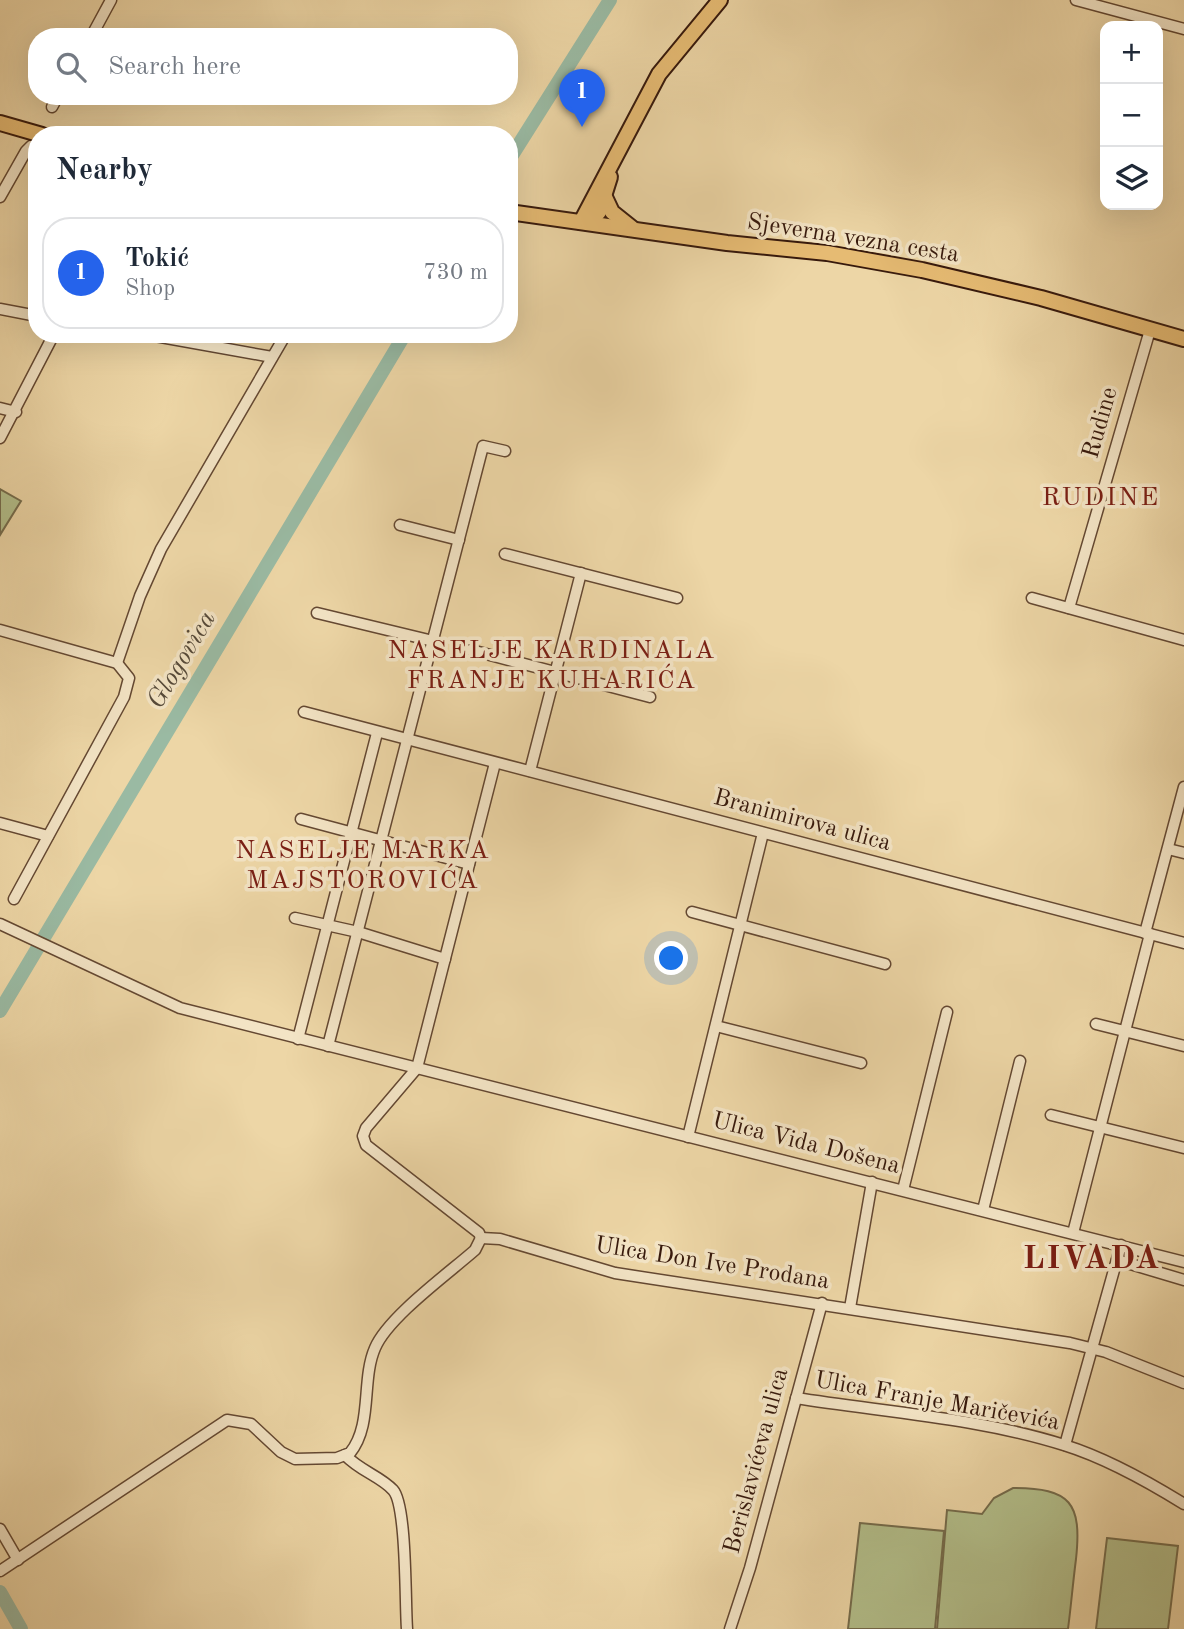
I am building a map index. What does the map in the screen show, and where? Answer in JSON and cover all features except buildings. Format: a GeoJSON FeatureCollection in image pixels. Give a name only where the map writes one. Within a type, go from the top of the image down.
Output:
{"type":"FeatureCollection","features":[{"type":"Feature","properties":{"kind":"main road"},"geometry":{"type":"LineString","coordinates":[[584,223],[594,192],[612,165],[659,74],[720,0]]}},
{"type":"Feature","properties":{"kind":"main road"},"geometry":{"type":"LineString","coordinates":[[0,123],[28,131]]}},
{"type":"Feature","properties":{"kind":"main road"},"geometry":{"type":"LineString","coordinates":[[584,223],[598,212],[612,165]]}},
{"type":"Feature","properties":{"kind":"main road"},"geometry":{"type":"LineString","coordinates":[[604,195],[615,216],[636,230]]}},
{"type":"Feature","properties":{"kind":"main road","name":"Sjeverna vezna cesta"},"geometry":{"type":"LineString","coordinates":[[518,213],[827,253],[922,270],[1041,298],[1184,339]]}},
{"type":"Feature","properties":{"kind":"street"},"geometry":{"type":"LineString","coordinates":[[96,28],[111,0]]}},
{"type":"Feature","properties":{"kind":"street"},"geometry":{"type":"LineString","coordinates":[[1076,0],[1184,29]]}},
{"type":"Feature","properties":{"kind":"street"},"geometry":{"type":"LineString","coordinates":[[0,197],[28,155]]}},
{"type":"Feature","properties":{"kind":"street"},"geometry":{"type":"LineString","coordinates":[[0,309],[28,314]]}},
{"type":"Feature","properties":{"kind":"street","name":"Rudine"},"geometry":{"type":"LineString","coordinates":[[1069,608],[1150,330]]}},
{"type":"Feature","properties":{"kind":"street"},"geometry":{"type":"LineString","coordinates":[[0,438],[16,412],[50,343]]}},
{"type":"Feature","properties":{"kind":"street"},"geometry":{"type":"LineString","coordinates":[[196,343],[272,356]]}},
{"type":"Feature","properties":{"kind":"street"},"geometry":{"type":"LineString","coordinates":[[117,663],[140,596],[161,549],[280,343]]}},
{"type":"Feature","properties":{"kind":"street"},"geometry":{"type":"LineString","coordinates":[[0,408],[16,412]]}},
{"type":"Feature","properties":{"kind":"street"},"geometry":{"type":"LineString","coordinates":[[328,1046],[483,446],[505,451]]}},
{"type":"Feature","properties":{"kind":"street"},"geometry":{"type":"LineString","coordinates":[[400,525],[459,540]]}},
{"type":"Feature","properties":{"kind":"street"},"geometry":{"type":"LineString","coordinates":[[505,554],[677,598]]}},
{"type":"Feature","properties":{"kind":"street"},"geometry":{"type":"LineString","coordinates":[[530,771],[581,573]]}},
{"type":"Feature","properties":{"kind":"street"},"geometry":{"type":"LineString","coordinates":[[1032,598],[1184,640]]}},
{"type":"Feature","properties":{"kind":"street"},"geometry":{"type":"LineString","coordinates":[[317,612],[433,642]]}},
{"type":"Feature","properties":{"kind":"street"},"geometry":{"type":"LineString","coordinates":[[1,633],[117,663],[129,677],[124,697],[13,899]]}},
{"type":"Feature","properties":{"kind":"street"},"geometry":{"type":"LineString","coordinates":[[471,650],[650,697]]}},
{"type":"Feature","properties":{"kind":"street","name":"Branimirova ulica"},"geometry":{"type":"LineString","coordinates":[[304,712],[1184,943]]}},
{"type":"Feature","properties":{"kind":"street"},"geometry":{"type":"LineString","coordinates":[[298,1039],[377,733]]}},
{"type":"Feature","properties":{"kind":"street"},"geometry":{"type":"LineString","coordinates":[[0,1571],[227,1420],[251,1424],[281,1452],[295,1460],[345,1455],[353,1450],[361,1430],[372,1358],[382,1334],[475,1250],[481,1238],[479,1233],[363,1141],[366,1128],[417,1068],[495,763]]}},
{"type":"Feature","properties":{"kind":"street"},"geometry":{"type":"LineString","coordinates":[[1073,1233],[1184,787]]}},
{"type":"Feature","properties":{"kind":"street"},"geometry":{"type":"LineString","coordinates":[[301,819],[470,864]]}},
{"type":"Feature","properties":{"kind":"street"},"geometry":{"type":"LineString","coordinates":[[0,823],[48,836]]}},
{"type":"Feature","properties":{"kind":"street"},"geometry":{"type":"LineString","coordinates":[[688,1137],[764,833]]}},
{"type":"Feature","properties":{"kind":"street"},"geometry":{"type":"LineString","coordinates":[[1168,849],[1184,853]]}},
{"type":"Feature","properties":{"kind":"street"},"geometry":{"type":"LineString","coordinates":[[692,912],[885,964]]}},
{"type":"Feature","properties":{"kind":"street"},"geometry":{"type":"LineString","coordinates":[[295,918],[358,932],[445,958]]}},
{"type":"Feature","properties":{"kind":"street","name":"Ulica Vida Došena"},"geometry":{"type":"LineString","coordinates":[[1,925],[26,934],[180,1008],[1184,1262]]}},
{"type":"Feature","properties":{"kind":"street"},"geometry":{"type":"LineString","coordinates":[[903,1190],[947,1012]]}},
{"type":"Feature","properties":{"kind":"street"},"geometry":{"type":"LineString","coordinates":[[1096,1024],[1184,1046]]}},
{"type":"Feature","properties":{"kind":"street"},"geometry":{"type":"LineString","coordinates":[[716,1026],[861,1063]]}},
{"type":"Feature","properties":{"kind":"street"},"geometry":{"type":"LineString","coordinates":[[983,1210],[1020,1061]]}},
{"type":"Feature","properties":{"kind":"street"},"geometry":{"type":"LineString","coordinates":[[1051,1115],[1184,1148]]}},
{"type":"Feature","properties":{"kind":"street","name":"Ulica Don Ive Prodana"},"geometry":{"type":"LineString","coordinates":[[849,1308],[872,1182]]}},
{"type":"Feature","properties":{"kind":"street","name":"Ulica Don Ive Prodana"},"geometry":{"type":"LineString","coordinates":[[481,1238],[500,1239],[615,1273],[821,1303],[1093,1348],[1184,1383]]}},
{"type":"Feature","properties":{"kind":"street"},"geometry":{"type":"LineString","coordinates":[[1065,1445],[1121,1245]]}},
{"type":"Feature","properties":{"kind":"street"},"geometry":{"type":"LineString","coordinates":[[1117,1260],[1184,1280]]}},
{"type":"Feature","properties":{"kind":"street","name":"Berislavićeva ulica"},"geometry":{"type":"LineString","coordinates":[[730,1629],[821,1303]]}},
{"type":"Feature","properties":{"kind":"street","name":"Ulica Franje Maričevića"},"geometry":{"type":"LineString","coordinates":[[796,1398],[987,1427],[1065,1445],[1146,1481],[1184,1504]]}},
{"type":"Feature","properties":{"kind":"street"},"geometry":{"type":"LineString","coordinates":[[345,1455],[361,1471],[391,1488],[401,1506],[407,1629]]}},
{"type":"Feature","properties":{"kind":"street"},"geometry":{"type":"LineString","coordinates":[[0,1529],[14,1562]]}},
{"type":"Feature","properties":{"kind":"green space"},"geometry":{"type":"Polygon","coordinates":[[[0,489],[21,501],[0,535],[0,489]]]}},
{"type":"Feature","properties":{"kind":"green space"},"geometry":{"type":"Polygon","coordinates":[[[1013,1488],[1048,1491],[1069,1503],[1074,1512],[1077,1540],[1068,1629],[937,1629],[947,1510],[982,1514],[994,1498],[1013,1488]]]}},
{"type":"Feature","properties":{"kind":"green space"},"geometry":{"type":"Polygon","coordinates":[[[860,1523],[944,1531],[935,1629],[848,1629],[860,1523]]]}},
{"type":"Feature","properties":{"kind":"green space"},"geometry":{"type":"Polygon","coordinates":[[[1107,1538],[1178,1546],[1168,1629],[1096,1629],[1107,1538]]]}},
{"type":"Feature","properties":{"kind":"waterway","name":"Glogovica"},"geometry":{"type":"LineString","coordinates":[[518,146],[610,0]]}},
{"type":"Feature","properties":{"kind":"waterway","name":"Glogovica"},"geometry":{"type":"LineString","coordinates":[[0,1011],[400,343]]}},
{"type":"Feature","properties":{"kind":"waterway","name":"Glogovica"},"geometry":{"type":"LineString","coordinates":[[0,1592],[21,1629]]}},
{"type":"Feature","properties":{"kind":"place","name":"Tokić"},"geometry":{"type":"Point","coordinates":[582,127]}},
{"type":"Feature","properties":{"kind":"district","name":"RUDINE"},"geometry":{"type":"Point","coordinates":[1101,498]}},
{"type":"Feature","properties":{"kind":"district","name":"NASELJE KARDINALA FRANJE KUHARIĆA"},"geometry":{"type":"Point","coordinates":[552,666]}},
{"type":"Feature","properties":{"kind":"district","name":"NASELJE MARKA MAJSTOROVIĆA"},"geometry":{"type":"Point","coordinates":[363,866]}},
{"type":"Feature","properties":{"kind":"district","name":"LIVADA"},"geometry":{"type":"Point","coordinates":[1092,1260]}}]}
